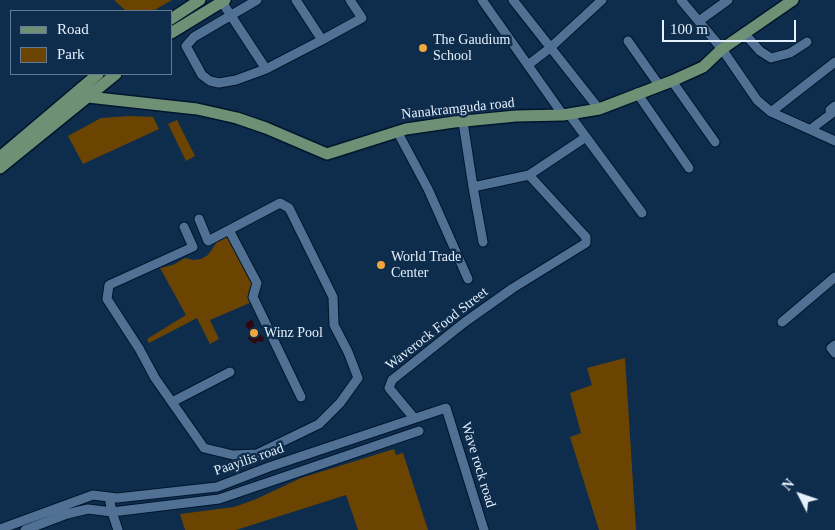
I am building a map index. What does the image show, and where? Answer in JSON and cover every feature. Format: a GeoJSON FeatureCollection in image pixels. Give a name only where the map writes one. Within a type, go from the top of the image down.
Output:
{"type":"FeatureCollection","features":[{"type":"Feature","properties":{"kind":"main road"},"geometry":{"type":"LineString","coordinates":[[172,18],[200,0]]}},
{"type":"Feature","properties":{"kind":"main road","name":"Nanakramguda road"},"geometry":{"type":"LineString","coordinates":[[85,92],[197,109],[237,118],[327,154],[397,131],[516,116],[566,115],[599,109],[637,93],[672,82],[702,67],[722,49],[793,0]]}},
{"type":"Feature","properties":{"kind":"main road"},"geometry":{"type":"LineString","coordinates":[[172,32],[224,1]]}},
{"type":"Feature","properties":{"kind":"main road"},"geometry":{"type":"LineString","coordinates":[[0,168],[85,92],[97,75]]}},
{"type":"Feature","properties":{"kind":"main road"},"geometry":{"type":"LineString","coordinates":[[0,157],[85,92],[114,75]]}},
{"type":"Feature","properties":{"kind":"street"},"geometry":{"type":"LineString","coordinates":[[258,0],[194,37],[186,46],[202,75],[210,81],[219,83],[236,80],[266,69],[362,18],[350,0]]}},
{"type":"Feature","properties":{"kind":"street"},"geometry":{"type":"LineString","coordinates":[[296,0],[322,40]]}},
{"type":"Feature","properties":{"kind":"street"},"geometry":{"type":"LineString","coordinates":[[482,0],[528,65],[566,115],[586,137],[642,213]]}},
{"type":"Feature","properties":{"kind":"street"},"geometry":{"type":"LineString","coordinates":[[513,0],[599,109]]}},
{"type":"Feature","properties":{"kind":"street"},"geometry":{"type":"LineString","coordinates":[[528,65],[550,48],[602,0]]}},
{"type":"Feature","properties":{"kind":"street"},"geometry":{"type":"LineString","coordinates":[[681,0],[722,49],[757,100],[771,112],[835,141]]}},
{"type":"Feature","properties":{"kind":"street"},"geometry":{"type":"LineString","coordinates":[[699,20],[728,0]]}},
{"type":"Feature","properties":{"kind":"street"},"geometry":{"type":"LineString","coordinates":[[224,1],[231,16],[266,69]]}},
{"type":"Feature","properties":{"kind":"street"},"geometry":{"type":"LineString","coordinates":[[744,34],[771,58],[790,53],[807,42]]}},
{"type":"Feature","properties":{"kind":"street"},"geometry":{"type":"LineString","coordinates":[[628,41],[659,86]]}},
{"type":"Feature","properties":{"kind":"street"},"geometry":{"type":"LineString","coordinates":[[771,112],[835,62]]}},
{"type":"Feature","properties":{"kind":"street"},"geometry":{"type":"LineString","coordinates":[[672,82],[715,142]]}},
{"type":"Feature","properties":{"kind":"street"},"geometry":{"type":"LineString","coordinates":[[637,93],[689,168]]}},
{"type":"Feature","properties":{"kind":"street"},"geometry":{"type":"LineString","coordinates":[[814,131],[834,113]]}},
{"type":"Feature","properties":{"kind":"street"},"geometry":{"type":"LineString","coordinates":[[463,122],[484,242]]}},
{"type":"Feature","properties":{"kind":"street"},"geometry":{"type":"LineString","coordinates":[[397,131],[428,189],[468,279]]}},
{"type":"Feature","properties":{"kind":"street"},"geometry":{"type":"LineString","coordinates":[[473,187],[529,175],[586,137]]}},
{"type":"Feature","properties":{"kind":"street","name":"Waverock Food Street"},"geometry":{"type":"LineString","coordinates":[[414,418],[389,388],[392,380],[465,322],[513,288],[583,245],[587,240],[529,175]]}},
{"type":"Feature","properties":{"kind":"street"},"geometry":{"type":"LineString","coordinates":[[280,203],[289,208],[332,297],[334,325],[348,352],[358,378],[340,403],[319,424],[257,454],[233,455],[204,448],[155,378],[140,350],[106,299],[109,285],[229,230],[280,203]]}},
{"type":"Feature","properties":{"kind":"street"},"geometry":{"type":"LineString","coordinates":[[199,219],[208,240]]}},
{"type":"Feature","properties":{"kind":"street"},"geometry":{"type":"LineString","coordinates":[[184,227],[193,247]]}},
{"type":"Feature","properties":{"kind":"street"},"geometry":{"type":"LineString","coordinates":[[229,230],[257,283],[253,297],[301,397]]}},
{"type":"Feature","properties":{"kind":"street"},"geometry":{"type":"LineString","coordinates":[[782,322],[835,277]]}},
{"type":"Feature","properties":{"kind":"street"},"geometry":{"type":"LineString","coordinates":[[835,345],[831,348],[835,353]]}},
{"type":"Feature","properties":{"kind":"street"},"geometry":{"type":"LineString","coordinates":[[172,402],[230,372]]}},
{"type":"Feature","properties":{"kind":"street","name":"Paayilis road"},"geometry":{"type":"LineString","coordinates":[[0,529],[93,495],[117,498],[217,487],[269,467],[446,408]]}},
{"type":"Feature","properties":{"kind":"street","name":"Wave rock road"},"geometry":{"type":"LineString","coordinates":[[446,408],[484,530]]}},
{"type":"Feature","properties":{"kind":"street","name":"Paayilis road"},"geometry":{"type":"LineString","coordinates":[[25,530],[67,514],[88,509],[112,512],[219,499],[419,431]]}},
{"type":"Feature","properties":{"kind":"street"},"geometry":{"type":"LineString","coordinates":[[217,487],[219,499]]}},
{"type":"Feature","properties":{"kind":"street"},"geometry":{"type":"LineString","coordinates":[[109,497],[118,530]]}},
{"type":"Feature","properties":{"kind":"green space"},"geometry":{"type":"Polygon","coordinates":[[[114,0],[172,0],[155,10],[125,10],[114,0]]]}},
{"type":"Feature","properties":{"kind":"green space"},"geometry":{"type":"Polygon","coordinates":[[[153,117],[159,129],[83,164],[68,136],[101,118],[153,117]]]}},
{"type":"Feature","properties":{"kind":"green space"},"geometry":{"type":"Polygon","coordinates":[[[177,120],[195,156],[186,161],[168,124],[177,120]]]}},
{"type":"Feature","properties":{"kind":"green space"},"geometry":{"type":"Polygon","coordinates":[[[230,236],[255,284],[252,302],[210,320],[219,339],[210,344],[197,318],[149,343],[147,339],[186,315],[160,268],[173,265],[185,258],[201,259],[208,255],[217,242],[230,236]]]}},
{"type":"Feature","properties":{"kind":"green space"},"geometry":{"type":"Polygon","coordinates":[[[625,358],[636,530],[599,530],[570,437],[581,433],[570,393],[592,385],[587,368],[625,358]]]}},
{"type":"Feature","properties":{"kind":"green space"},"geometry":{"type":"Polygon","coordinates":[[[394,449],[396,455],[403,453],[428,530],[358,530],[346,495],[236,530],[185,530],[180,514],[234,507],[254,500],[301,478],[394,449]]]}},
{"type":"Feature","properties":{"kind":"shaded area","name":"Winz Pool"},"geometry":{"type":"Polygon","coordinates":[[[251,320],[255,330],[264,338],[263,342],[258,341],[255,344],[248,339],[250,331],[246,327],[246,323],[251,320]]]}},
{"type":"Feature","properties":{"kind":"place","name":"The Gaudium School"},"geometry":{"type":"Point","coordinates":[423,48]}},
{"type":"Feature","properties":{"kind":"place","name":"World Trade Center"},"geometry":{"type":"Point","coordinates":[381,265]}},
{"type":"Feature","properties":{"kind":"place","name":"Winz Pool"},"geometry":{"type":"Point","coordinates":[254,333]}}]}
